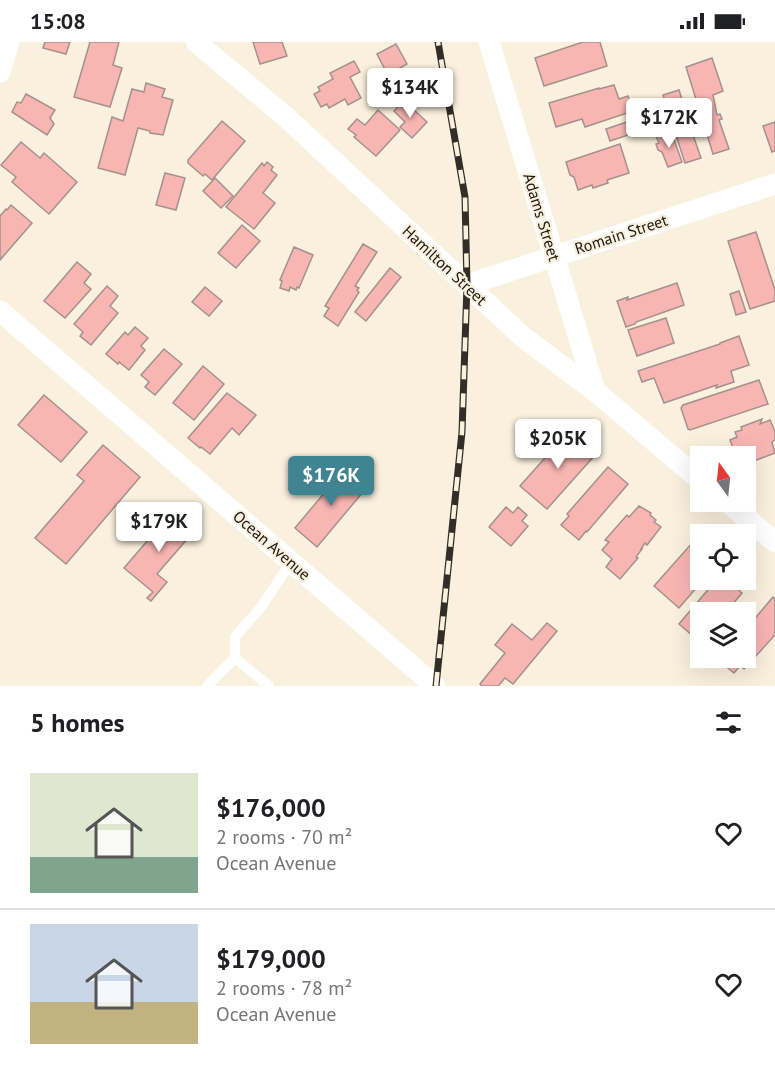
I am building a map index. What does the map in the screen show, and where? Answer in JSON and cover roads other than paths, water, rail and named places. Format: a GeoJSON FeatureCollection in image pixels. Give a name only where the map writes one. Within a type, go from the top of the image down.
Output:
{"type":"FeatureCollection","features":[{"type":"Feature","properties":{"kind":"street"},"geometry":{"type":"LineString","coordinates":[[0,72],[9,42]]}},
{"type":"Feature","properties":{"kind":"street","name":"Hamilton Street"},"geometry":{"type":"LineString","coordinates":[[196,42],[286,117],[524,337],[595,391],[690,472]]}},
{"type":"Feature","properties":{"kind":"street","name":"Adams Street"},"geometry":{"type":"LineString","coordinates":[[489,42],[595,391]]}},
{"type":"Feature","properties":{"kind":"street","name":"Romain Street"},"geometry":{"type":"LineString","coordinates":[[467,285],[775,184]]}},
{"type":"Feature","properties":{"kind":"street","name":"Ocean Avenue"},"geometry":{"type":"LineString","coordinates":[[0,311],[435,686]]}},
{"type":"Feature","properties":{"kind":"street"},"geometry":{"type":"LineString","coordinates":[[739,512],[775,542]]}},
{"type":"Feature","properties":{"kind":"lane"},"geometry":{"type":"LineString","coordinates":[[207,686],[235,658],[235,637],[262,606],[291,562]]}},
{"type":"Feature","properties":{"kind":"lane"},"geometry":{"type":"LineString","coordinates":[[235,658],[269,686]]}},
{"type":"Feature","properties":{"kind":"railway"},"geometry":{"type":"LineString","coordinates":[[436,686],[462,432],[467,285],[465,197],[438,42]]}}]}
